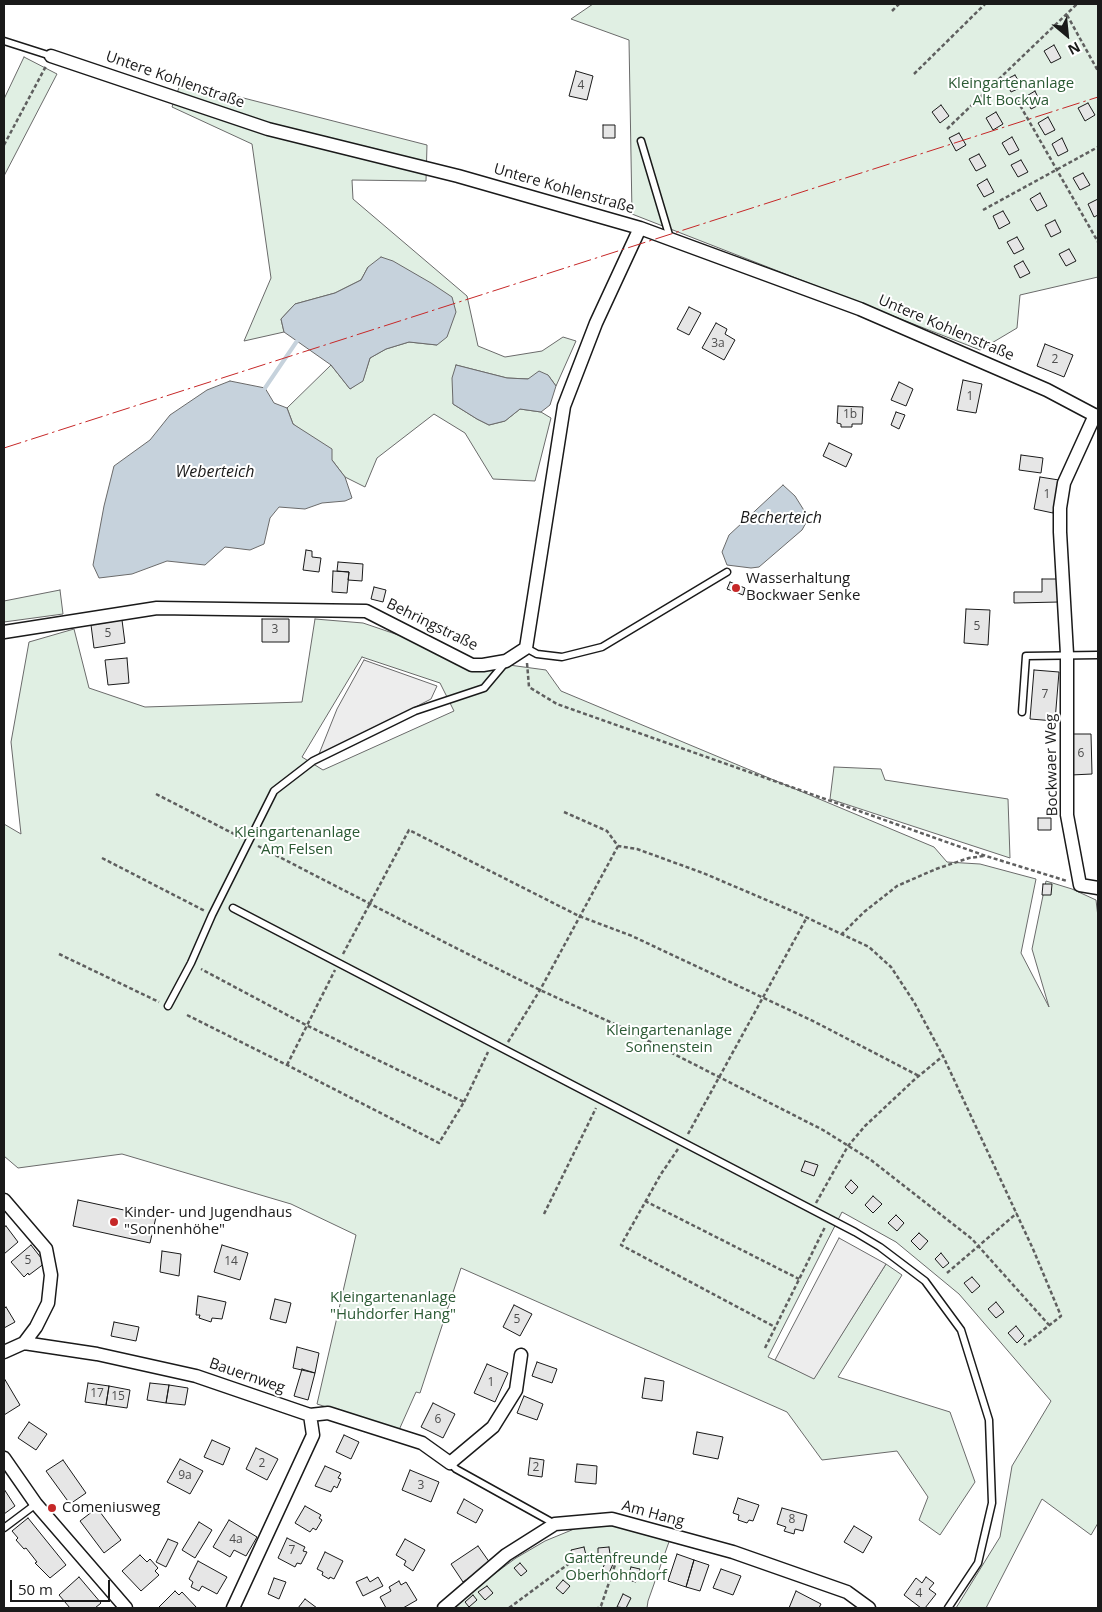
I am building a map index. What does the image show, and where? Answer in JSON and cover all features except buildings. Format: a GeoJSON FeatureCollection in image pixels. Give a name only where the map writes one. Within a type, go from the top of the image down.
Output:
{"type":"FeatureCollection","features":[{"type":"Feature","properties":{"kind":"street","name":"Untere Kohlenstraße"},"geometry":{"type":"LineString","coordinates":[[51,56],[268,129],[458,176],[640,228],[860,309],[1047,390],[1097,416]]}},
{"type":"Feature","properties":{"kind":"street"},"geometry":{"type":"LineString","coordinates":[[526,648],[564,406],[596,323],[640,228]]}},
{"type":"Feature","properties":{"kind":"street","name":"Bockwaer Weg"},"geometry":{"type":"LineString","coordinates":[[1080,885],[1067,815],[1068,654],[1060,508],[1068,475],[1097,416]]}},
{"type":"Feature","properties":{"kind":"street","name":"Behringstraße"},"geometry":{"type":"LineString","coordinates":[[4,632],[157,608],[366,611],[472,665],[506,661],[526,648]]}},
{"type":"Feature","properties":{"kind":"street"},"geometry":{"type":"LineString","coordinates":[[1080,885],[1098,888]]}},
{"type":"Feature","properties":{"kind":"street"},"geometry":{"type":"LineString","coordinates":[[4,1200],[46,1249],[51,1275],[48,1302],[36,1327],[24,1343],[4,1352]]}},
{"type":"Feature","properties":{"kind":"street","name":"Bauernweg"},"geometry":{"type":"LineString","coordinates":[[24,1343],[97,1354],[196,1376],[310,1415],[328,1413],[422,1443],[453,1466]]}},
{"type":"Feature","properties":{"kind":"street"},"geometry":{"type":"LineString","coordinates":[[453,1466],[493,1427],[516,1390],[521,1355]]}},
{"type":"Feature","properties":{"kind":"street"},"geometry":{"type":"LineString","coordinates":[[232,1608],[313,1436],[310,1415]]}},
{"type":"Feature","properties":{"kind":"street"},"geometry":{"type":"LineString","coordinates":[[4,1458],[36,1504],[126,1608]]}},
{"type":"Feature","properties":{"kind":"street","name":"Am Hang"},"geometry":{"type":"LineString","coordinates":[[444,1608],[506,1555],[555,1524],[612,1519],[733,1552],[847,1592],[869,1608]]}},
{"type":"Feature","properties":{"kind":"lane","name":"Untere Kohlenstraße"},"geometry":{"type":"LineString","coordinates":[[4,41],[51,56]]}},
{"type":"Feature","properties":{"kind":"lane"},"geometry":{"type":"LineString","coordinates":[[641,141],[671,239]]}},
{"type":"Feature","properties":{"kind":"lane"},"geometry":{"type":"LineString","coordinates":[[526,648],[537,654],[562,657],[602,647],[727,572]]}},
{"type":"Feature","properties":{"kind":"lane","name":"Bockwaer Weg"},"geometry":{"type":"LineString","coordinates":[[1022,712],[1026,656],[1098,655]]}},
{"type":"Feature","properties":{"kind":"lane"},"geometry":{"type":"LineString","coordinates":[[168,1006],[191,964],[212,916],[274,791],[313,761],[415,711],[484,688],[506,661]]}},
{"type":"Feature","properties":{"kind":"lane"},"geometry":{"type":"LineString","coordinates":[[233,908],[829,1219],[880,1247],[925,1281],[961,1330],[989,1420],[992,1503],[978,1563],[948,1608]]}},
{"type":"Feature","properties":{"kind":"lane","name":"Bauernweg"},"geometry":{"type":"LineString","coordinates":[[453,1466],[555,1524]]}},
{"type":"Feature","properties":{"kind":"lane"},"geometry":{"type":"LineString","coordinates":[[4,1528],[36,1504]]}},
{"type":"Feature","properties":{"kind":"path"},"geometry":{"type":"LineString","coordinates":[[892,11],[899,4]]}},
{"type":"Feature","properties":{"kind":"path"},"geometry":{"type":"LineString","coordinates":[[914,74],[985,4]]}},
{"type":"Feature","properties":{"kind":"path"},"geometry":{"type":"LineString","coordinates":[[947,130],[1077,4]]}},
{"type":"Feature","properties":{"kind":"path"},"geometry":{"type":"LineString","coordinates":[[1067,14],[1098,71]]}},
{"type":"Feature","properties":{"kind":"path"},"geometry":{"type":"LineString","coordinates":[[4,145],[51,56]]}},
{"type":"Feature","properties":{"kind":"path"},"geometry":{"type":"LineString","coordinates":[[1017,100],[1098,242]]}},
{"type":"Feature","properties":{"kind":"path"},"geometry":{"type":"LineString","coordinates":[[983,210],[1098,147]]}},
{"type":"Feature","properties":{"kind":"path"},"geometry":{"type":"LineString","coordinates":[[526,648],[529,687],[557,704],[986,856],[1080,885]]}},
{"type":"Feature","properties":{"kind":"path"},"geometry":{"type":"LineString","coordinates":[[156,794],[540,990],[621,1027],[823,1130],[871,1160],[972,1239],[1049,1325]]}},
{"type":"Feature","properties":{"kind":"path"},"geometry":{"type":"LineString","coordinates":[[564,812],[607,831],[618,846],[637,849],[703,873],[869,946],[891,967],[914,1002],[943,1056],[1017,1213],[1061,1316],[1024,1345]]}},
{"type":"Feature","properties":{"kind":"path"},"geometry":{"type":"LineString","coordinates":[[287,1065],[306,1025],[409,830],[579,916],[632,936],[815,1022],[919,1076]]}},
{"type":"Feature","properties":{"kind":"path"},"geometry":{"type":"LineString","coordinates":[[503,1049],[540,990],[618,846]]}},
{"type":"Feature","properties":{"kind":"path"},"geometry":{"type":"LineString","coordinates":[[841,935],[864,912],[897,886],[936,869],[969,858],[986,856]]}},
{"type":"Feature","properties":{"kind":"path"},"geometry":{"type":"LineString","coordinates":[[102,858],[212,916]]}},
{"type":"Feature","properties":{"kind":"path"},"geometry":{"type":"LineString","coordinates":[[775,1327],[622,1245],[661,1174],[684,1142],[806,919]]}},
{"type":"Feature","properties":{"kind":"path"},"geometry":{"type":"LineString","coordinates":[[59,954],[168,1006]]}},
{"type":"Feature","properties":{"kind":"path"},"geometry":{"type":"LineString","coordinates":[[201,969],[306,1025],[464,1102]]}},
{"type":"Feature","properties":{"kind":"path"},"geometry":{"type":"LineString","coordinates":[[186,1016],[287,1065],[439,1144],[464,1102],[493,1043]]}},
{"type":"Feature","properties":{"kind":"path"},"geometry":{"type":"LineString","coordinates":[[812,1210],[848,1146],[866,1126],[943,1056]]}},
{"type":"Feature","properties":{"kind":"path"},"geometry":{"type":"LineString","coordinates":[[544,1214],[600,1100]]}},
{"type":"Feature","properties":{"kind":"path"},"geometry":{"type":"LineString","coordinates":[[645,1201],[799,1279]]}},
{"type":"Feature","properties":{"kind":"path"},"geometry":{"type":"LineString","coordinates":[[948,1273],[1017,1213]]}},
{"type":"Feature","properties":{"kind":"path"},"geometry":{"type":"LineString","coordinates":[[765,1348],[829,1219]]}},
{"type":"Feature","properties":{"kind":"path"},"geometry":{"type":"LineString","coordinates":[[509,1608],[571,1562],[617,1559],[601,1606],[598,1608]]}},
{"type":"Feature","properties":{"kind":"green space","name":"Kleingartenanlage Alt Bockwa"},"geometry":{"type":"Polygon","coordinates":[[[593,4],[1098,4],[1098,277],[1020,295],[1017,328],[980,350],[632,214],[629,40],[571,19],[593,4]]]}},
{"type":"Feature","properties":{"kind":"green space"},"geometry":{"type":"Polygon","coordinates":[[[24,57],[57,74],[4,176],[4,99],[24,57]]]}},
{"type":"Feature","properties":{"kind":"green space"},"geometry":{"type":"Polygon","coordinates":[[[181,82],[427,145],[426,181],[352,180],[353,199],[467,296],[478,346],[505,357],[542,351],[563,337],[576,341],[556,386],[548,375],[528,379],[507,378],[456,365],[453,404],[477,419],[489,425],[505,421],[520,409],[541,412],[551,418],[535,481],[493,479],[465,433],[434,414],[377,458],[365,487],[345,477],[309,436],[293,424],[287,408],[331,365],[350,389],[363,380],[370,358],[386,349],[409,342],[437,345],[368,267],[361,280],[335,293],[295,304],[281,319],[284,332],[244,341],[271,278],[252,144],[172,107],[181,82]]]}},
{"type":"Feature","properties":{"kind":"green space"},"geometry":{"type":"Polygon","coordinates":[[[60,590],[63,614],[4,622],[4,601],[60,590]]]}},
{"type":"Feature","properties":{"kind":"green space"},"geometry":{"type":"Polygon","coordinates":[[[315,619],[363,623],[472,660],[546,670],[561,691],[934,847],[947,862],[980,864],[1036,879],[1021,953],[1049,1007],[1032,949],[1046,881],[1072,889],[1096,900],[1098,917],[1098,1523],[1091,1535],[1042,1499],[986,1608],[956,1608],[1000,1537],[1012,1466],[1051,1401],[959,1294],[896,1242],[842,1212],[768,1357],[814,1378],[886,1264],[902,1275],[838,1377],[950,1412],[975,1482],[940,1535],[919,1520],[928,1497],[897,1451],[822,1460],[787,1412],[461,1268],[420,1393],[416,1392],[399,1430],[317,1404],[356,1235],[291,1204],[122,1154],[18,1168],[4,1156],[4,824],[21,834],[11,742],[29,642],[74,629],[89,688],[145,707],[302,702],[315,619]],[[362,657],[302,757],[323,770],[454,711],[440,683],[362,657]]]}},
{"type":"Feature","properties":{"kind":"green space"},"geometry":{"type":"Polygon","coordinates":[[[834,767],[881,769],[885,780],[1008,799],[1010,858],[830,799],[834,767]]]}},
{"type":"Feature","properties":{"kind":"green space","name":"Gartenfreunde Oberhohndorf"},"geometry":{"type":"Polygon","coordinates":[[[619,1526],[670,1539],[647,1608],[451,1608],[516,1558],[545,1541],[579,1527],[619,1526]]]}},
{"type":"Feature","properties":{"kind":"shaded area"},"geometry":{"type":"Polygon","coordinates":[[[364,660],[437,686],[431,699],[353,739],[319,754],[337,709],[364,660]]]}},
{"type":"Feature","properties":{"kind":"shaded area"},"geometry":{"type":"Polygon","coordinates":[[[839,1238],[886,1264],[814,1379],[775,1360],[839,1238]]]}},
{"type":"Feature","properties":{"kind":"water"},"geometry":{"type":"Polygon","coordinates":[[[381,257],[393,261],[452,297],[456,312],[447,337],[437,345],[409,342],[386,349],[370,358],[363,381],[350,389],[331,365],[284,332],[281,319],[295,304],[335,293],[361,280],[368,267],[381,257]]]}},
{"type":"Feature","properties":{"kind":"water"},"geometry":{"type":"Polygon","coordinates":[[[456,365],[507,378],[528,379],[539,371],[548,375],[556,386],[550,405],[541,412],[520,409],[505,421],[489,425],[453,404],[452,378],[456,365]]]}},
{"type":"Feature","properties":{"kind":"water","name":"Weberteich"},"geometry":{"type":"Polygon","coordinates":[[[230,381],[265,388],[274,403],[287,408],[293,424],[332,449],[332,460],[345,477],[352,498],[345,501],[322,503],[305,509],[279,507],[270,518],[264,544],[250,550],[225,547],[205,565],[167,561],[132,574],[99,578],[93,565],[114,466],[150,440],[170,415],[207,390],[230,381]]]}},
{"type":"Feature","properties":{"kind":"water","name":"Becherteich"},"geometry":{"type":"Polygon","coordinates":[[[783,485],[795,496],[805,512],[807,521],[802,530],[759,567],[727,565],[722,552],[729,535],[783,485]]]}},
{"type":"Feature","properties":{"kind":"waterway"},"geometry":{"type":"LineString","coordinates":[[265,388],[297,341]]}},
{"type":"Feature","properties":{"kind":"power"},"geometry":{"type":"LineString","coordinates":[[4,448],[1098,97]]}},
{"type":"Feature","properties":{"kind":"place","name":"Wasserhaltung Bockwaer Senke"},"geometry":{"type":"Point","coordinates":[736,588]}},
{"type":"Feature","properties":{"kind":"place","name":"Kinder- und Jugendhaus \"Sonnenhöhe\""},"geometry":{"type":"Point","coordinates":[114,1222]}},
{"type":"Feature","properties":{"kind":"place","name":"Comeniusweg"},"geometry":{"type":"Point","coordinates":[52,1508]}},
{"type":"Feature","properties":{"kind":"park label","name":"Kleingartenanlage Am Felsen"},"geometry":{"type":"Point","coordinates":[297,842]}},
{"type":"Feature","properties":{"kind":"park label","name":"Kleingartenanlage Sonnenstein"},"geometry":{"type":"Point","coordinates":[669,1040]}},
{"type":"Feature","properties":{"kind":"park label","name":"Kleingartenanlage \"Huhdorfer Hang\""},"geometry":{"type":"Point","coordinates":[393,1306]}}]}
